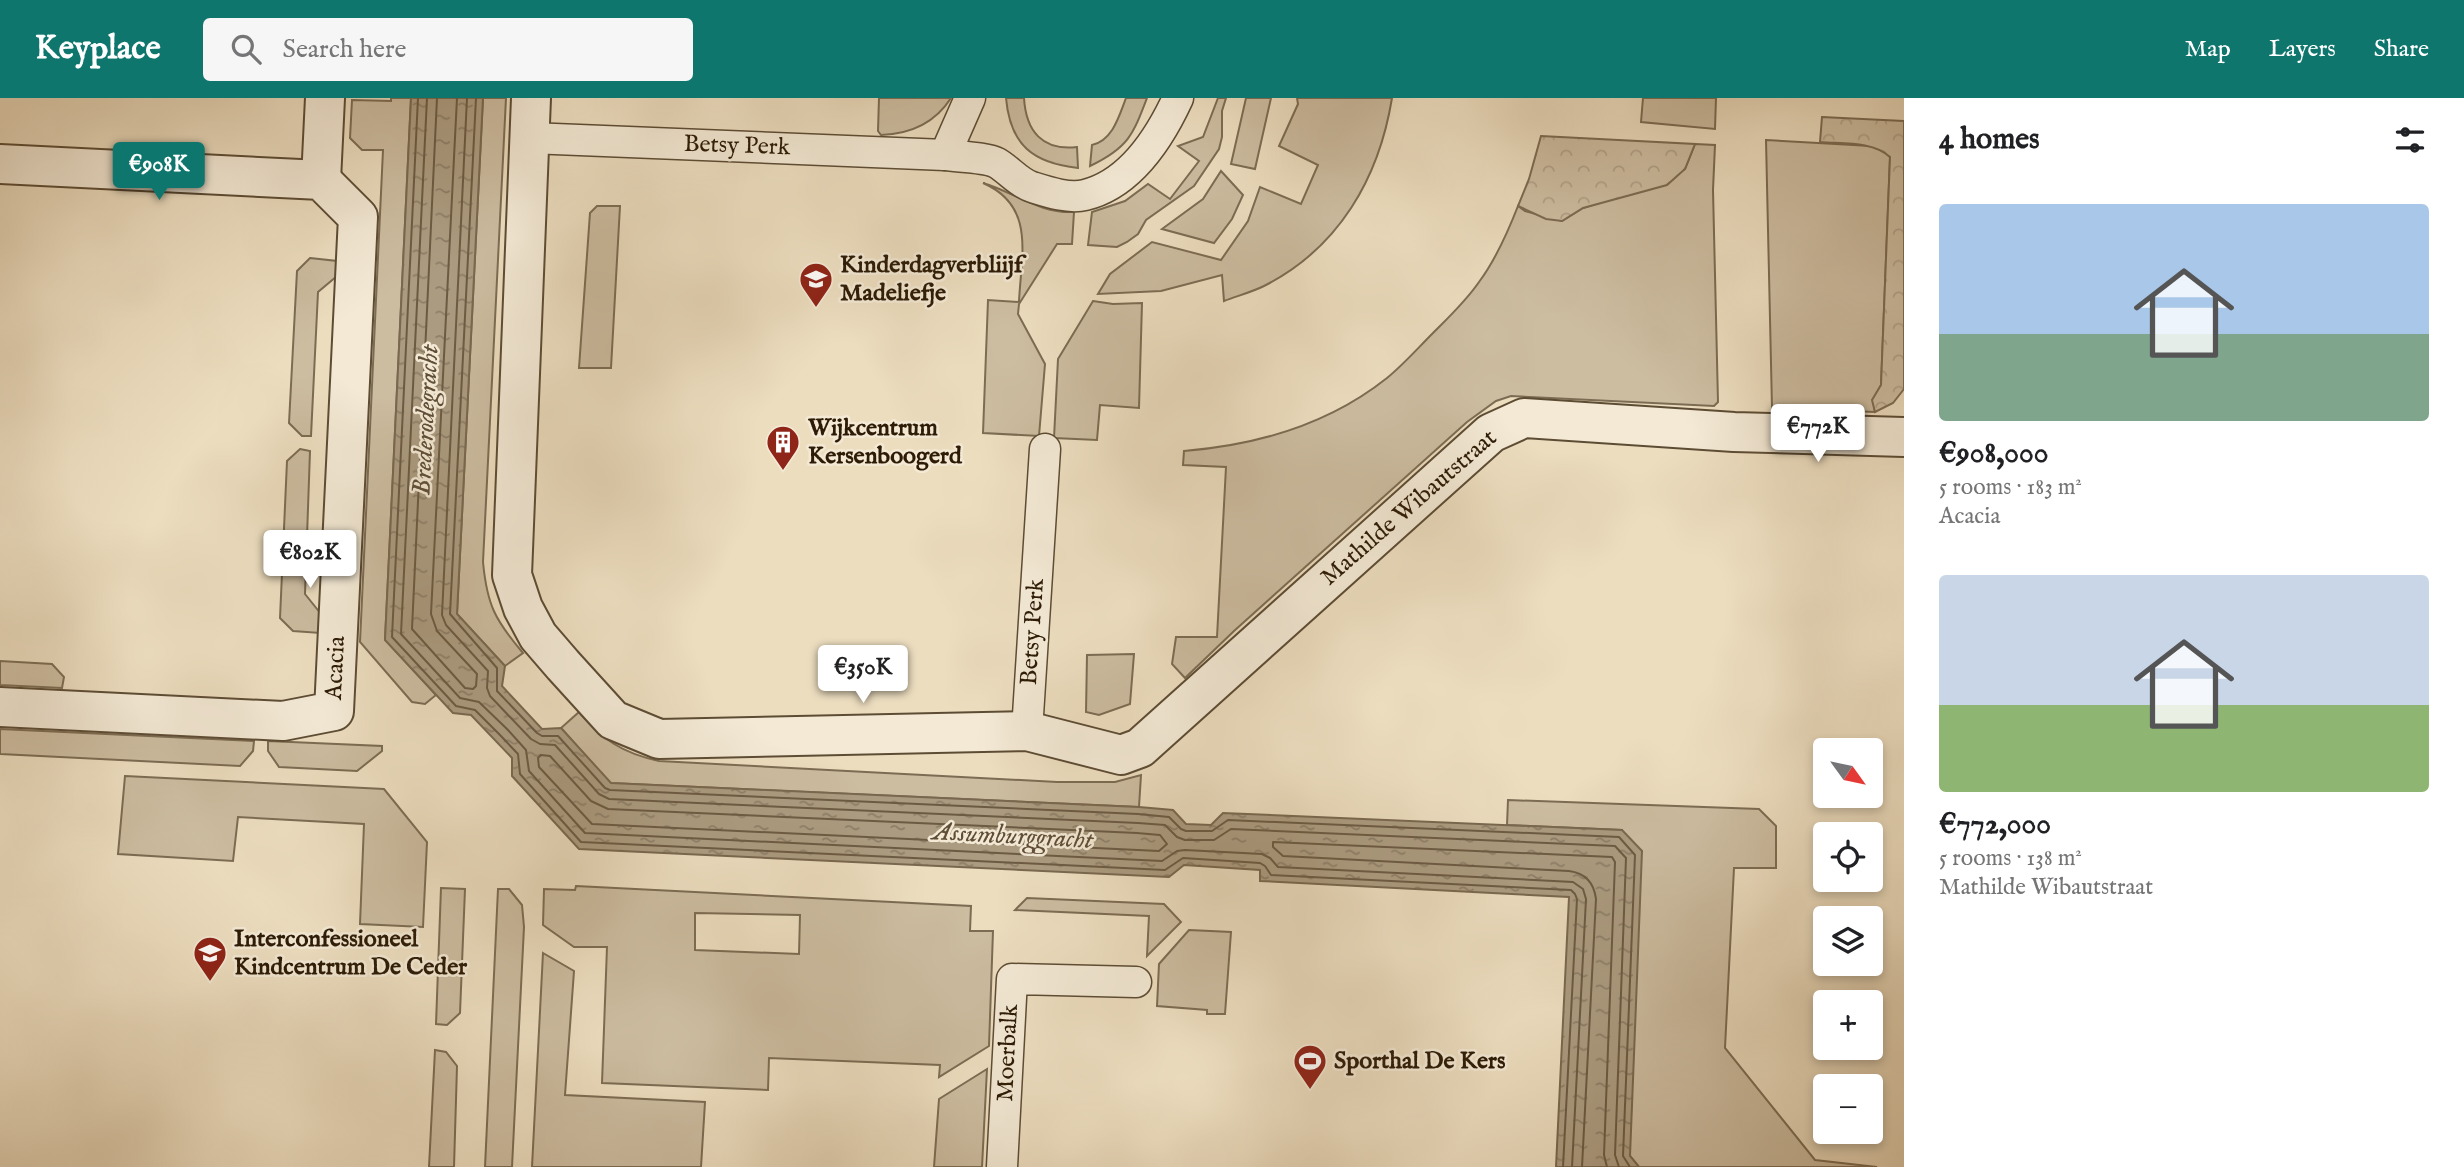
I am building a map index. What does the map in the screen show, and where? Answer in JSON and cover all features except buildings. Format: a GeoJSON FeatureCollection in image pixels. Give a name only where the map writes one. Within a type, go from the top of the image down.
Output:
{"type":"FeatureCollection","features":[{"type":"Feature","properties":{"kind":"street"},"geometry":{"type":"LineString","coordinates":[[0,164],[321,180],[325,98]]}},
{"type":"Feature","properties":{"kind":"street"},"geometry":{"type":"LineString","coordinates":[[531,98],[512,575],[523,608],[538,636],[613,720],[659,739],[1027,731]]}},
{"type":"Feature","properties":{"kind":"street","name":"Acacia"},"geometry":{"type":"LineString","coordinates":[[0,707],[283,721],[334,711],[358,218],[321,180]]}},
{"type":"Feature","properties":{"kind":"street","name":"Mathilde Wibautstraat"},"geometry":{"type":"LineString","coordinates":[[1027,731],[1121,755],[1140,748],[1491,433],[1510,422],[1524,418],[1734,432],[1904,437]]}},
{"type":"Feature","properties":{"kind":"lane"},"geometry":{"type":"LineString","coordinates":[[945,155],[971,98]]}},
{"type":"Feature","properties":{"kind":"lane","name":"Betsy Perk"},"geometry":{"type":"LineString","coordinates":[[530,138],[945,155],[995,161],[1029,186],[1060,194],[1084,195],[1112,183],[1136,164],[1166,124],[1178,98]]}},
{"type":"Feature","properties":{"kind":"lane","name":"Betsy Perk"},"geometry":{"type":"LineString","coordinates":[[1027,731],[1045,449]]}},
{"type":"Feature","properties":{"kind":"lane","name":"Moerbalk"},"geometry":{"type":"LineString","coordinates":[[1002,1167],[1012,979],[1136,982]]}},
{"type":"Feature","properties":{"kind":"green space"},"geometry":{"type":"Polygon","coordinates":[[[391,98],[411,98],[385,640],[436,695],[425,704],[412,702],[360,642],[383,150],[362,150],[350,138],[352,100],[391,101],[391,98]]]}},
{"type":"Feature","properties":{"kind":"green space"},"geometry":{"type":"Polygon","coordinates":[[[483,98],[506,98],[483,562],[487,590],[494,611],[523,653],[505,666],[457,614],[483,98]]]}},
{"type":"Feature","properties":{"kind":"green space"},"geometry":{"type":"Polygon","coordinates":[[[879,98],[951,98],[938,114],[921,126],[881,135],[878,131],[879,98]]]}},
{"type":"Feature","properties":{"kind":"green space"},"geometry":{"type":"Polygon","coordinates":[[[1006,98],[1024,98],[1032,129],[1045,142],[1054,146],[1077,147],[1078,168],[1048,162],[1027,149],[1013,128],[1006,98]]]}},
{"type":"Feature","properties":{"kind":"green space"},"geometry":{"type":"Polygon","coordinates":[[[1126,98],[1147,98],[1138,122],[1121,146],[1090,166],[1092,145],[1110,133],[1126,98]]]}},
{"type":"Feature","properties":{"kind":"green space"},"geometry":{"type":"Polygon","coordinates":[[[1218,98],[1226,98],[1222,111],[1219,149],[1194,186],[1146,220],[1138,234],[1127,242],[1117,247],[1088,245],[1092,212],[1125,201],[1148,184],[1170,199],[1199,161],[1178,146],[1203,137],[1218,98]]]}},
{"type":"Feature","properties":{"kind":"green space"},"geometry":{"type":"Polygon","coordinates":[[[1246,98],[1271,98],[1255,169],[1231,164],[1246,98]]]}},
{"type":"Feature","properties":{"kind":"green space"},"geometry":{"type":"Polygon","coordinates":[[[1297,98],[1392,98],[1386,127],[1366,183],[1334,231],[1314,252],[1264,286],[1224,301],[1222,275],[1161,291],[1098,294],[1110,274],[1152,242],[1221,260],[1248,221],[1260,187],[1301,204],[1318,165],[1279,146],[1298,104],[1297,98]]]}},
{"type":"Feature","properties":{"kind":"green space"},"geometry":{"type":"Polygon","coordinates":[[[1643,98],[1716,98],[1715,129],[1641,122],[1643,98]]]}},
{"type":"Feature","properties":{"kind":"green space"},"geometry":{"type":"Polygon","coordinates":[[[1822,117],[1904,121],[1904,389],[1893,403],[1875,412],[1872,400],[1881,385],[1890,157],[1866,146],[1820,142],[1822,117]]]}},
{"type":"Feature","properties":{"kind":"green space"},"geometry":{"type":"Polygon","coordinates":[[[1541,136],[1695,144],[1685,169],[1667,185],[1583,208],[1562,221],[1546,219],[1518,206],[1541,136]]]}},
{"type":"Feature","properties":{"kind":"green space"},"geometry":{"type":"Polygon","coordinates":[[[1766,140],[1871,146],[1884,151],[1890,157],[1881,385],[1873,400],[1875,412],[1772,408],[1766,140]]]}},
{"type":"Feature","properties":{"kind":"green space"},"geometry":{"type":"Polygon","coordinates":[[[1695,144],[1715,145],[1713,190],[1718,402],[1714,406],[1511,396],[1496,401],[1467,422],[1185,678],[1172,664],[1176,637],[1217,637],[1226,467],[1183,465],[1184,451],[1265,438],[1291,430],[1341,408],[1399,368],[1469,296],[1496,255],[1518,206],[1525,211],[1562,221],[1583,208],[1638,191],[1685,169],[1695,144]]]}},
{"type":"Feature","properties":{"kind":"green space"},"geometry":{"type":"Polygon","coordinates":[[[1221,171],[1243,195],[1232,219],[1214,243],[1162,229],[1203,199],[1221,171]]]}},
{"type":"Feature","properties":{"kind":"green space"},"geometry":{"type":"Polygon","coordinates":[[[983,183],[1050,210],[1074,212],[1072,244],[1057,244],[1019,304],[1018,314],[1045,364],[1039,436],[983,433],[988,300],[1019,302],[1022,233],[1011,205],[1000,193],[983,183]]]}},
{"type":"Feature","properties":{"kind":"green space"},"geometry":{"type":"Polygon","coordinates":[[[597,206],[620,206],[611,368],[579,368],[590,213],[597,206]]]}},
{"type":"Feature","properties":{"kind":"green space"},"geometry":{"type":"Polygon","coordinates":[[[310,258],[337,261],[337,276],[318,292],[311,436],[302,436],[289,423],[297,271],[310,258]]]}},
{"type":"Feature","properties":{"kind":"green space"},"geometry":{"type":"Polygon","coordinates":[[[1093,301],[1113,304],[1142,303],[1139,408],[1100,405],[1097,440],[1054,438],[1058,359],[1093,301]]]}},
{"type":"Feature","properties":{"kind":"green space"},"geometry":{"type":"Polygon","coordinates":[[[300,449],[310,451],[305,594],[321,614],[320,633],[293,631],[280,618],[287,461],[300,449]]]}},
{"type":"Feature","properties":{"kind":"green space"},"geometry":{"type":"Polygon","coordinates":[[[1134,654],[1130,704],[1099,715],[1086,712],[1087,655],[1134,654]]]}},
{"type":"Feature","properties":{"kind":"green space"},"geometry":{"type":"Polygon","coordinates":[[[0,661],[52,664],[64,677],[62,688],[0,685],[0,661]]]}},
{"type":"Feature","properties":{"kind":"green space"},"geometry":{"type":"Polygon","coordinates":[[[579,712],[614,744],[634,754],[659,761],[1057,782],[1115,782],[1141,775],[1139,807],[610,783],[561,728],[579,712]]]}},
{"type":"Feature","properties":{"kind":"green space"},"geometry":{"type":"Polygon","coordinates":[[[0,729],[254,741],[253,751],[240,766],[0,754],[0,729]]]}},
{"type":"Feature","properties":{"kind":"green space"},"geometry":{"type":"Polygon","coordinates":[[[268,741],[382,746],[382,751],[357,771],[279,767],[268,751],[268,741]]]}},
{"type":"Feature","properties":{"kind":"green space"},"geometry":{"type":"Polygon","coordinates":[[[125,776],[384,789],[427,842],[423,927],[360,924],[364,824],[238,817],[233,861],[118,854],[125,776]]]}},
{"type":"Feature","properties":{"kind":"green space"},"geometry":{"type":"Polygon","coordinates":[[[1508,800],[1759,809],[1776,826],[1776,868],[1734,868],[1725,1048],[1815,1160],[1877,1167],[1639,1167],[1630,1156],[1622,830],[1507,825],[1508,800]]]}},
{"type":"Feature","properties":{"kind":"green space"},"geometry":{"type":"Polygon","coordinates":[[[576,886],[971,906],[970,931],[993,931],[989,1046],[939,1077],[940,1065],[769,1058],[768,1090],[602,1083],[607,947],[574,947],[543,925],[544,889],[575,890],[576,886]],[[695,913],[695,950],[799,954],[800,915],[695,913]]]}},
{"type":"Feature","properties":{"kind":"green space"},"geometry":{"type":"Polygon","coordinates":[[[441,888],[465,889],[460,1013],[447,1025],[436,1024],[441,888]]]}},
{"type":"Feature","properties":{"kind":"green space"},"geometry":{"type":"Polygon","coordinates":[[[498,889],[509,889],[522,905],[524,927],[512,1167],[485,1167],[498,889]]]}},
{"type":"Feature","properties":{"kind":"green space"},"geometry":{"type":"Polygon","coordinates":[[[1027,898],[1164,904],[1181,922],[1147,956],[1149,916],[1015,910],[1027,898]]]}},
{"type":"Feature","properties":{"kind":"green space"},"geometry":{"type":"Polygon","coordinates":[[[1189,930],[1231,932],[1225,1014],[1207,1014],[1207,1010],[1157,1006],[1159,964],[1189,930]]]}},
{"type":"Feature","properties":{"kind":"green space"},"geometry":{"type":"Polygon","coordinates":[[[543,953],[574,971],[565,1095],[705,1102],[701,1167],[532,1167],[543,953]]]}},
{"type":"Feature","properties":{"kind":"green space"},"geometry":{"type":"Polygon","coordinates":[[[435,1050],[446,1052],[457,1066],[454,1167],[429,1167],[435,1050]]]}},
{"type":"Feature","properties":{"kind":"green space"},"geometry":{"type":"Polygon","coordinates":[[[987,1069],[982,1167],[934,1167],[939,1099],[987,1069]]]}},
{"type":"Feature","properties":{"kind":"water"},"geometry":{"type":"Polygon","coordinates":[[[411,98],[483,98],[457,614],[505,666],[502,686],[542,729],[561,728],[611,783],[1139,807],[1173,810],[1186,824],[1211,825],[1223,813],[1622,830],[1642,851],[1630,1156],[1639,1167],[1556,1167],[1569,897],[1260,881],[1260,870],[1184,865],[1169,877],[579,849],[512,776],[512,758],[471,715],[453,713],[385,640],[411,98]]]}},
{"type":"Feature","properties":{"kind":"place","name":"Kinderdagverbliijf Madeliefje"},"geometry":{"type":"Point","coordinates":[816,309]}},
{"type":"Feature","properties":{"kind":"place","name":"Wijkcentrum Kersenboogerd"},"geometry":{"type":"Point","coordinates":[783,472]}},
{"type":"Feature","properties":{"kind":"place","name":"Interconfessioneel Kindcentrum De Ceder"},"geometry":{"type":"Point","coordinates":[210,983]}},
{"type":"Feature","properties":{"kind":"place","name":"Sporthal De Kers"},"geometry":{"type":"Point","coordinates":[1310,1091]}},
{"type":"Feature","properties":{"kind":"water label","name":"Brederodegracht"},"geometry":{"type":"Point","coordinates":[426,420]}},
{"type":"Feature","properties":{"kind":"water label","name":"Assumburggracht"},"geometry":{"type":"Point","coordinates":[1013,836]}}]}
